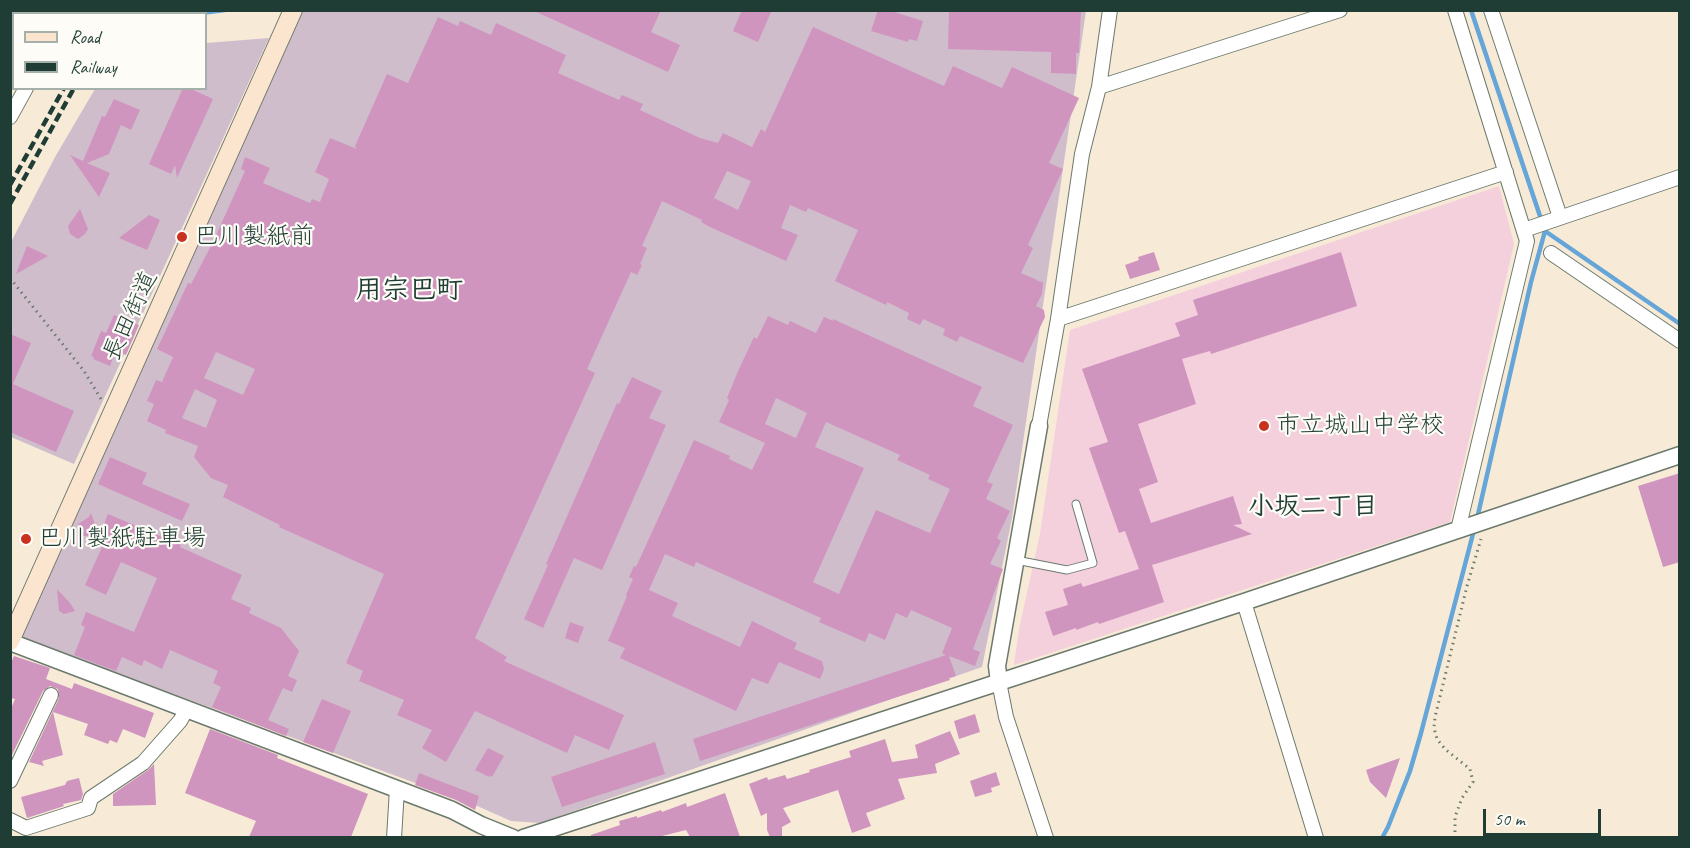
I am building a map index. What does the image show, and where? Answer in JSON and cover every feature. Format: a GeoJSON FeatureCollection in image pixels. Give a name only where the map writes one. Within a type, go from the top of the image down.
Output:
{"type":"FeatureCollection","features":[{"type":"Feature","properties":{"kind":"main road","name":"長田街道"},"geometry":{"type":"LineString","coordinates":[[10,641],[293,10]]}},
{"type":"Feature","properties":{"kind":"street"},"geometry":{"type":"LineString","coordinates":[[1046,837],[1006,717],[997,666],[1058,319],[1082,154],[1099,87],[1110,10]]}},
{"type":"Feature","properties":{"kind":"street"},"geometry":{"type":"LineString","coordinates":[[1099,87],[1341,10]]}},
{"type":"Feature","properties":{"kind":"street"},"geometry":{"type":"LineString","coordinates":[[1455,10],[1506,172],[1528,229],[1458,530]]}},
{"type":"Feature","properties":{"kind":"street"},"geometry":{"type":"LineString","coordinates":[[1491,10],[1558,218]]}},
{"type":"Feature","properties":{"kind":"street"},"geometry":{"type":"LineString","coordinates":[[10,117],[25,90]]}},
{"type":"Feature","properties":{"kind":"street"},"geometry":{"type":"LineString","coordinates":[[1058,319],[1506,172]]}},
{"type":"Feature","properties":{"kind":"street"},"geometry":{"type":"LineString","coordinates":[[1528,229],[1680,177]]}},
{"type":"Feature","properties":{"kind":"street"},"geometry":{"type":"LineString","coordinates":[[1551,253],[1680,341]]}},
{"type":"Feature","properties":{"kind":"street"},"geometry":{"type":"LineString","coordinates":[[523,837],[1244,602],[1680,455]]}},
{"type":"Feature","properties":{"kind":"street"},"geometry":{"type":"LineString","coordinates":[[1244,602],[1316,837]]}},
{"type":"Feature","properties":{"kind":"street"},"geometry":{"type":"LineString","coordinates":[[10,641],[452,810],[486,831],[513,837]]}},
{"type":"Feature","properties":{"kind":"street"},"geometry":{"type":"LineString","coordinates":[[10,781],[51,695]]}},
{"type":"Feature","properties":{"kind":"street"},"geometry":{"type":"LineString","coordinates":[[10,820],[26,828],[88,808],[91,798],[143,763],[188,709]]}},
{"type":"Feature","properties":{"kind":"street"},"geometry":{"type":"LineString","coordinates":[[394,837],[397,789]]}},
{"type":"Feature","properties":{"kind":"lane"},"geometry":{"type":"LineString","coordinates":[[1016,560],[1067,570],[1093,562],[1076,504]]}},
{"type":"Feature","properties":{"kind":"path"},"geometry":{"type":"LineString","coordinates":[[10,278],[84,370],[111,416]]}},
{"type":"Feature","properties":{"kind":"path"},"geometry":{"type":"LineString","coordinates":[[1455,837],[1455,818],[1462,798],[1473,782],[1470,769],[1445,749],[1437,739],[1434,728],[1435,717],[1467,586],[1487,520]]}},
{"type":"Feature","properties":{"kind":"shaded area"},"geometry":{"type":"Polygon","coordinates":[[[302,11],[1086,11],[1012,518],[982,667],[540,823],[511,821],[475,805],[19,637],[302,11]]]}},
{"type":"Feature","properties":{"kind":"shaded area"},"geometry":{"type":"Polygon","coordinates":[[[269,38],[74,464],[11,437],[11,242],[55,157],[94,90],[207,90],[207,43],[269,38]]]}},
{"type":"Feature","properties":{"kind":"shaded area","name":"市立城山中学校"},"geometry":{"type":"Polygon","coordinates":[[[1499,186],[1514,244],[1450,522],[1014,665],[1019,629],[1040,534],[1070,330],[1499,186]]]}},
{"type":"Feature","properties":{"kind":"building"},"geometry":{"type":"Polygon","coordinates":[[[532,10],[661,10],[651,32],[680,45],[668,72],[532,10]]]}},
{"type":"Feature","properties":{"kind":"building"},"geometry":{"type":"Polygon","coordinates":[[[742,10],[772,10],[758,42],[733,31],[742,10]]]}},
{"type":"Feature","properties":{"kind":"building"},"geometry":{"type":"Polygon","coordinates":[[[878,10],[888,10],[923,21],[917,41],[909,39],[908,42],[871,31],[878,10]]]}},
{"type":"Feature","properties":{"kind":"building"},"geometry":{"type":"Polygon","coordinates":[[[949,10],[1081,10],[1076,74],[1051,73],[1051,52],[948,49],[949,10]]]}},
{"type":"Feature","properties":{"kind":"building"},"geometry":{"type":"Polygon","coordinates":[[[438,17],[458,26],[460,21],[491,35],[496,23],[566,55],[558,73],[619,100],[622,95],[643,104],[640,110],[700,138],[718,143],[723,133],[752,147],[761,129],[765,132],[813,27],[944,86],[953,66],[1002,88],[1012,67],[1079,98],[1049,163],[1063,169],[1028,245],[1033,248],[1021,273],[1043,282],[1042,294],[1036,306],[1044,310],[1045,317],[1023,363],[960,336],[957,342],[943,335],[945,329],[923,319],[920,325],[907,319],[909,313],[835,281],[858,230],[808,208],[806,212],[790,205],[781,228],[798,235],[786,261],[710,227],[701,222],[702,220],[662,201],[642,246],[647,248],[640,264],[642,265],[637,275],[631,272],[587,369],[595,373],[475,638],[507,657],[504,661],[624,715],[609,750],[575,735],[567,753],[475,711],[446,762],[422,748],[432,730],[397,715],[404,700],[359,681],[363,671],[346,663],[384,574],[279,527],[280,525],[223,497],[228,485],[211,478],[194,457],[198,446],[165,433],[166,430],[147,421],[154,404],[147,401],[156,380],[162,382],[173,357],[157,349],[188,283],[191,284],[213,242],[245,171],[241,169],[245,157],[270,168],[263,183],[310,203],[312,199],[320,202],[329,179],[315,172],[330,138],[357,149],[355,146],[387,74],[408,83],[438,17]],[[727,171],[714,198],[738,210],[751,181],[727,171]],[[216,352],[204,378],[243,395],[255,369],[216,352]],[[195,389],[182,418],[206,428],[217,400],[195,389]]]}},
{"type":"Feature","properties":{"kind":"building"},"geometry":{"type":"Polygon","coordinates":[[[182,90],[193,90],[213,99],[177,178],[175,165],[171,174],[149,164],[182,90]]]}},
{"type":"Feature","properties":{"kind":"building"},"geometry":{"type":"Polygon","coordinates":[[[114,99],[140,110],[131,130],[121,125],[109,154],[87,163],[110,173],[99,197],[70,155],[83,161],[102,116],[105,117],[114,99]]]}},
{"type":"Feature","properties":{"kind":"building"},"geometry":{"type":"Polygon","coordinates":[[[80,209],[88,229],[78,239],[70,234],[68,226],[80,209]]]}},
{"type":"Feature","properties":{"kind":"building"},"geometry":{"type":"Polygon","coordinates":[[[149,215],[160,220],[147,250],[119,238],[149,215]]]}},
{"type":"Feature","properties":{"kind":"building"},"geometry":{"type":"Polygon","coordinates":[[[27,246],[48,256],[16,274],[27,246]]]}},
{"type":"Feature","properties":{"kind":"building"},"geometry":{"type":"Polygon","coordinates":[[[1154,252],[1160,270],[1130,279],[1125,265],[1139,260],[1138,257],[1154,252]]]}},
{"type":"Feature","properties":{"kind":"building"},"geometry":{"type":"Polygon","coordinates":[[[1341,252],[1357,306],[1211,354],[1210,351],[1182,359],[1196,404],[1138,424],[1158,482],[1139,489],[1151,523],[1233,496],[1242,524],[1233,525],[1252,534],[1152,565],[1164,602],[1099,624],[1098,622],[1053,636],[1045,612],[1068,605],[1063,589],[1081,583],[1083,587],[1139,569],[1125,531],[1119,533],[1089,448],[1108,442],[1082,369],[1180,336],[1175,323],[1198,315],[1193,300],[1341,252]]]}},
{"type":"Feature","properties":{"kind":"building"},"geometry":{"type":"Polygon","coordinates":[[[114,315],[139,325],[126,355],[116,351],[110,366],[91,356],[101,331],[106,333],[114,315]]]}},
{"type":"Feature","properties":{"kind":"building"},"geometry":{"type":"Polygon","coordinates":[[[768,316],[788,325],[790,321],[816,333],[824,317],[833,321],[833,319],[982,387],[973,406],[1013,425],[987,482],[993,484],[986,499],[1010,511],[997,538],[1001,541],[990,564],[1003,569],[973,649],[980,652],[975,666],[949,656],[956,676],[949,678],[950,680],[700,761],[693,739],[946,655],[942,653],[952,628],[911,610],[907,618],[896,613],[885,640],[869,633],[865,642],[819,622],[821,618],[696,562],[694,567],[665,554],[649,590],[678,603],[672,616],[740,647],[752,621],[797,643],[794,649],[822,661],[824,669],[820,679],[779,662],[768,684],[752,678],[736,711],[620,658],[625,648],[608,641],[633,579],[629,577],[634,566],[636,567],[694,440],[730,456],[729,459],[752,470],[765,443],[719,422],[739,369],[754,337],[757,339],[768,316]],[[776,398],[765,424],[796,438],[807,413],[776,398]],[[826,422],[815,447],[864,468],[813,582],[839,594],[876,510],[930,533],[950,489],[928,479],[930,475],[897,460],[900,455],[826,422]]]}},
{"type":"Feature","properties":{"kind":"building"},"geometry":{"type":"Polygon","coordinates":[[[10,334],[31,343],[13,384],[74,411],[56,452],[10,432],[10,334]]]}},
{"type":"Feature","properties":{"kind":"building"},"geometry":{"type":"Polygon","coordinates":[[[632,377],[662,391],[649,418],[666,425],[602,570],[574,558],[543,628],[524,619],[617,403],[619,404],[632,377]]]}},
{"type":"Feature","properties":{"kind":"building"},"geometry":{"type":"Polygon","coordinates":[[[110,457],[147,473],[142,484],[190,504],[182,521],[98,484],[110,457]]]}},
{"type":"Feature","properties":{"kind":"building"},"geometry":{"type":"Polygon","coordinates":[[[1680,473],[1680,562],[1663,567],[1638,486],[1680,473]]]}},
{"type":"Feature","properties":{"kind":"building"},"geometry":{"type":"Polygon","coordinates":[[[91,513],[99,536],[108,514],[181,545],[180,547],[242,575],[231,599],[251,608],[249,613],[281,628],[299,651],[288,676],[297,680],[292,692],[283,688],[268,720],[289,729],[286,736],[212,707],[221,687],[213,683],[218,671],[170,650],[162,669],[144,660],[142,666],[122,657],[116,671],[74,655],[85,627],[81,625],[86,612],[134,632],[157,578],[121,562],[106,595],[85,585],[102,547],[98,542],[95,544],[97,541],[91,536],[82,536],[84,530],[78,524],[91,513]]]}},
{"type":"Feature","properties":{"kind":"building"},"geometry":{"type":"Polygon","coordinates":[[[57,589],[75,611],[64,614],[59,611],[57,589]]]}},
{"type":"Feature","properties":{"kind":"building"},"geometry":{"type":"Polygon","coordinates":[[[570,622],[584,627],[578,643],[565,638],[570,622]]]}},
{"type":"Feature","properties":{"kind":"building"},"geometry":{"type":"Polygon","coordinates":[[[14,656],[50,668],[46,679],[72,689],[74,683],[154,713],[145,738],[123,729],[117,743],[110,740],[108,744],[84,735],[88,724],[53,712],[63,755],[42,761],[44,766],[29,762],[59,698],[58,689],[50,686],[43,691],[10,759],[10,711],[15,699],[10,698],[10,665],[14,656]]]}},
{"type":"Feature","properties":{"kind":"building"},"geometry":{"type":"Polygon","coordinates":[[[322,699],[351,711],[333,753],[303,742],[322,699]]]}},
{"type":"Feature","properties":{"kind":"building"},"geometry":{"type":"Polygon","coordinates":[[[975,714],[980,732],[959,739],[954,721],[975,714]]]}},
{"type":"Feature","properties":{"kind":"building"},"geometry":{"type":"Polygon","coordinates":[[[210,729],[278,755],[277,758],[368,794],[351,837],[249,837],[256,821],[185,793],[210,729]]]}},
{"type":"Feature","properties":{"kind":"building"},"geometry":{"type":"Polygon","coordinates":[[[950,731],[960,754],[935,764],[937,773],[898,779],[905,799],[866,813],[871,826],[852,833],[838,790],[783,808],[791,822],[782,827],[782,837],[770,837],[767,830],[767,813],[761,816],[749,784],[767,777],[768,780],[785,775],[787,779],[810,772],[809,770],[851,757],[849,751],[885,739],[892,762],[918,758],[915,745],[950,731]]]}},
{"type":"Feature","properties":{"kind":"building"},"geometry":{"type":"Polygon","coordinates":[[[655,742],[665,774],[562,807],[551,777],[655,742]]]}},
{"type":"Feature","properties":{"kind":"building"},"geometry":{"type":"Polygon","coordinates":[[[488,748],[504,756],[492,777],[475,770],[488,748]]]}},
{"type":"Feature","properties":{"kind":"building"},"geometry":{"type":"Polygon","coordinates":[[[1400,758],[1386,798],[1370,782],[1366,770],[1400,758]]]}},
{"type":"Feature","properties":{"kind":"building"},"geometry":{"type":"Polygon","coordinates":[[[154,764],[156,805],[113,806],[113,794],[154,764]]]}},
{"type":"Feature","properties":{"kind":"building"},"geometry":{"type":"Polygon","coordinates":[[[996,772],[1000,785],[991,788],[992,792],[975,797],[970,781],[996,772]]]}},
{"type":"Feature","properties":{"kind":"building"},"geometry":{"type":"Polygon","coordinates":[[[419,773],[479,796],[475,810],[456,800],[415,785],[419,773]]]}},
{"type":"Feature","properties":{"kind":"building"},"geometry":{"type":"Polygon","coordinates":[[[79,778],[83,794],[81,800],[63,804],[64,806],[27,818],[21,797],[65,785],[67,781],[79,778]]]}},
{"type":"Feature","properties":{"kind":"building"},"geometry":{"type":"Polygon","coordinates":[[[725,793],[740,837],[690,837],[686,830],[658,837],[591,837],[591,835],[620,825],[619,821],[661,810],[662,812],[686,803],[687,807],[725,793]]]}},
{"type":"Feature","properties":{"kind":"waterway"},"geometry":{"type":"LineString","coordinates":[[207,12],[225,10]]}},
{"type":"Feature","properties":{"kind":"waterway"},"geometry":{"type":"LineString","coordinates":[[1471,10],[1545,231],[1531,282],[1477,519]]}},
{"type":"Feature","properties":{"kind":"waterway"},"geometry":{"type":"LineString","coordinates":[[1545,231],[1680,324]]}},
{"type":"Feature","properties":{"kind":"waterway"},"geometry":{"type":"LineString","coordinates":[[1382,838],[1410,771],[1474,530]]}},
{"type":"Feature","properties":{"kind":"railway"},"geometry":{"type":"LineString","coordinates":[[10,185],[63,90]]}},
{"type":"Feature","properties":{"kind":"railway"},"geometry":{"type":"LineString","coordinates":[[10,204],[73,90]]}},
{"type":"Feature","properties":{"kind":"place","name":"巴川製紙前"},"geometry":{"type":"Point","coordinates":[182,237]}},
{"type":"Feature","properties":{"kind":"place","name":"市立城山中学校"},"geometry":{"type":"Point","coordinates":[1264,426]}},
{"type":"Feature","properties":{"kind":"place","name":"巴川製紙駐車場"},"geometry":{"type":"Point","coordinates":[26,539]}},
{"type":"Feature","properties":{"kind":"district","name":"用宗巴町"},"geometry":{"type":"Point","coordinates":[409,291]}},
{"type":"Feature","properties":{"kind":"district","name":"小坂二丁目"},"geometry":{"type":"Point","coordinates":[1313,507]}}]}
